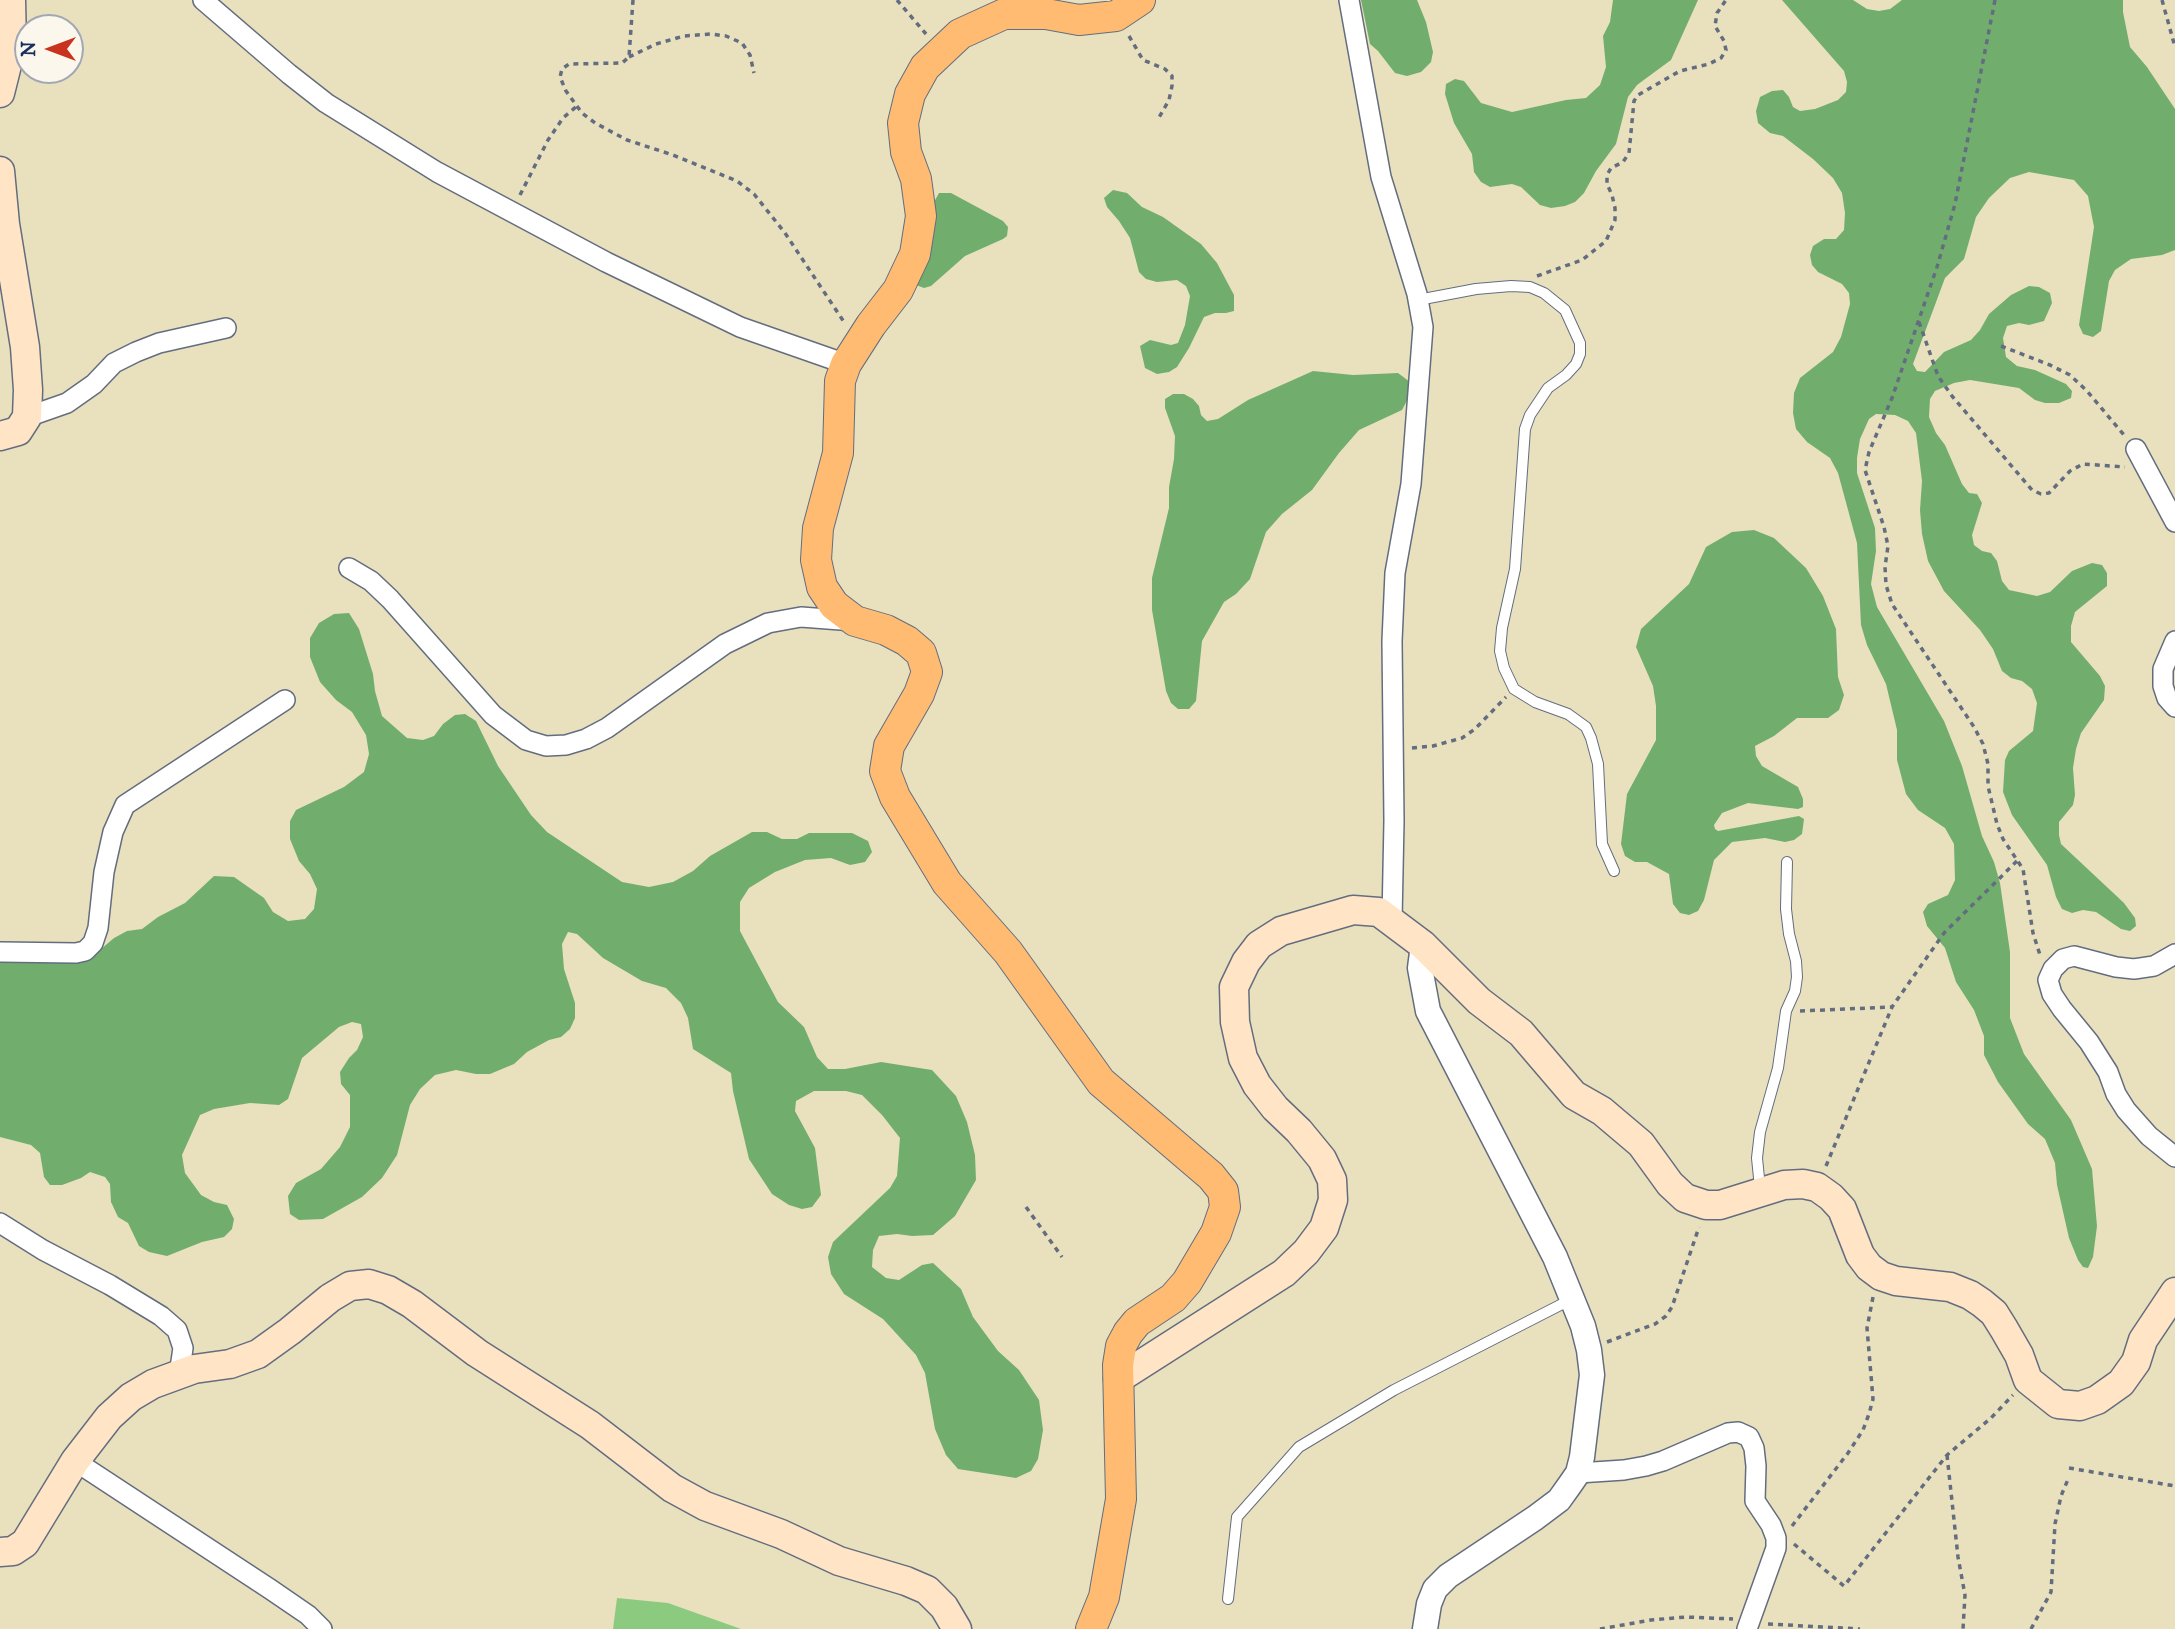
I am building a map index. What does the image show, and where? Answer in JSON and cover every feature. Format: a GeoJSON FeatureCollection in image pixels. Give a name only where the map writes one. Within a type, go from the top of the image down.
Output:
{"type":"FeatureCollection","features":[{"type":"Feature","properties":{"kind":"main road"},"geometry":{"type":"LineString","coordinates":[[0,93],[12,45],[10,0]]}},
{"type":"Feature","properties":{"kind":"main road"},"geometry":{"type":"LineString","coordinates":[[1091,1629],[1104,1597],[1121,1499],[1118,1379],[1121,1346],[1137,1322],[1173,1298],[1187,1282],[1216,1233],[1225,1207],[1223,1191],[1211,1176],[1101,1083],[1008,952],[947,883],[895,797],[885,771],[889,746],[919,694],[927,672],[921,653],[907,640],[855,621],[834,605],[822,587],[816,560],[818,528],[838,453],[841,381],[853,354],[871,325],[898,290],[915,254],[921,216],[916,179],[906,152],[902,123],[910,93],[925,68],[960,34],[1004,13],[1046,14],[1079,20],[1128,8]]}},
{"type":"Feature","properties":{"kind":"main road"},"geometry":{"type":"LineString","coordinates":[[0,171],[5,224],[25,347],[28,390],[27,417],[18,430],[0,436]]}},
{"type":"Feature","properties":{"kind":"main road"},"geometry":{"type":"LineString","coordinates":[[1118,1379],[1284,1273],[1306,1252],[1324,1228],[1333,1200],[1332,1180],[1322,1159],[1257,1085],[1243,1058],[1235,1022],[1234,987],[1246,962],[1259,945],[1281,931],[1353,910],[1379,912],[1423,945],[1479,1000],[1521,1033],[1574,1095],[1602,1111],[1641,1144],[1670,1184],[1685,1198],[1706,1205],[1720,1205],[1784,1185],[1817,1187],[1842,1209],[1860,1255],[1881,1276],[1896,1281],[1950,1287],[1982,1303],[2004,1329],[2019,1355],[2028,1380],[2058,1404],[2080,1406],[2097,1400],[2121,1383],[2136,1362],[2143,1340],[2175,1292]]}},
{"type":"Feature","properties":{"kind":"main road"},"geometry":{"type":"LineString","coordinates":[[0,1552],[13,1551],[25,1543],[75,1461],[108,1417],[131,1397],[153,1384],[194,1369],[230,1364],[258,1354],[330,1298],[350,1286],[369,1284],[388,1290],[412,1304],[477,1353],[590,1425],[671,1488],[705,1506],[780,1534],[839,1561],[927,1590],[944,1607],[957,1629]]}},
{"type":"Feature","properties":{"kind":"street"},"geometry":{"type":"LineString","coordinates":[[203,0],[326,103],[437,172],[606,262],[740,327],[853,354]]}},
{"type":"Feature","properties":{"kind":"street"},"geometry":{"type":"LineString","coordinates":[[1349,0],[1381,177],[1393,210],[1423,327],[1411,484],[1395,573],[1392,641],[1392,920]]}},
{"type":"Feature","properties":{"kind":"street"},"geometry":{"type":"LineString","coordinates":[[27,417],[67,402],[94,384],[114,363],[136,352],[159,343],[226,328]]}},
{"type":"Feature","properties":{"kind":"street"},"geometry":{"type":"LineString","coordinates":[[2140,456],[2175,522]]}},
{"type":"Feature","properties":{"kind":"street"},"geometry":{"type":"LineString","coordinates":[[349,568],[371,581],[390,599],[493,715],[526,740],[546,746],[566,745],[586,739],[607,728],[725,644],[768,623],[801,617],[855,621]]}},
{"type":"Feature","properties":{"kind":"street"},"geometry":{"type":"LineString","coordinates":[[2175,641],[2163,669],[2163,686],[2167,698],[2175,707]]}},
{"type":"Feature","properties":{"kind":"street"},"geometry":{"type":"LineString","coordinates":[[0,951],[85,951],[93,943],[98,928],[104,872],[113,832],[125,805],[285,700]]}},
{"type":"Feature","properties":{"kind":"street"},"geometry":{"type":"LineString","coordinates":[[1423,945],[1420,968],[1428,1011],[1555,1257],[1589,1350],[1592,1375],[1578,1473],[1559,1500],[1448,1576],[1435,1589],[1429,1604],[1425,1629]]}},
{"type":"Feature","properties":{"kind":"street"},"geometry":{"type":"LineString","coordinates":[[2175,954],[2154,966],[2134,969],[2074,956],[2063,959],[2053,969],[2048,980],[2052,994],[2108,1072],[2116,1094],[2126,1110],[2149,1136],[2175,1157]]}},
{"type":"Feature","properties":{"kind":"street"},"geometry":{"type":"LineString","coordinates":[[0,1223],[161,1316],[177,1330],[183,1348],[179,1375]]}},
{"type":"Feature","properties":{"kind":"street"},"geometry":{"type":"LineString","coordinates":[[1578,1473],[1646,1466],[1728,1433],[1738,1432],[1749,1437],[1754,1448],[1755,1501],[1778,1530],[1776,1548],[1747,1629]]}},
{"type":"Feature","properties":{"kind":"street"},"geometry":{"type":"LineString","coordinates":[[75,1461],[270,1589],[308,1615],[322,1629]]}},
{"type":"Feature","properties":{"kind":"lane"},"geometry":{"type":"LineString","coordinates":[[1418,300],[1511,286],[1530,287],[1545,293],[1565,310],[1580,343],[1576,364],[1548,388],[1530,415],[1525,429],[1516,557],[1500,651],[1504,668],[1514,689],[1535,702],[1569,714],[1586,727],[1598,764],[1602,844],[1614,871]]}},
{"type":"Feature","properties":{"kind":"lane"},"geometry":{"type":"LineString","coordinates":[[1760,1192],[1757,1158],[1760,1132],[1778,1068],[1786,1011],[1797,977],[1786,909],[1787,862]]}},
{"type":"Feature","properties":{"kind":"lane"},"geometry":{"type":"LineString","coordinates":[[1228,1599],[1237,1517],[1299,1447],[1394,1390],[1572,1299]]}},
{"type":"Feature","properties":{"kind":"path"},"geometry":{"type":"LineString","coordinates":[[629,57],[633,0]]}},
{"type":"Feature","properties":{"kind":"path"},"geometry":{"type":"LineString","coordinates":[[897,0],[941,52]]}},
{"type":"Feature","properties":{"kind":"path"},"geometry":{"type":"LineString","coordinates":[[1511,286],[1582,260],[1606,241],[1615,220],[1615,208],[1607,176],[1629,153],[1634,101],[1639,95],[1680,71],[1721,58],[1726,50],[1715,26],[1717,13],[1726,0]]}},
{"type":"Feature","properties":{"kind":"path"},"geometry":{"type":"LineString","coordinates":[[1995,0],[1955,204],[1937,267],[1892,398],[1868,452],[1865,470],[1888,546],[1886,585],[1892,604],[1983,744],[1988,764],[1988,786],[1997,824],[2003,839],[2023,869],[2034,933],[2048,980]]}},
{"type":"Feature","properties":{"kind":"path"},"geometry":{"type":"LineString","coordinates":[[2162,0],[2175,47]]}},
{"type":"Feature","properties":{"kind":"path"},"geometry":{"type":"LineString","coordinates":[[1128,8],[1143,60],[1166,69],[1172,76],[1168,100],[1157,121]]}},
{"type":"Feature","properties":{"kind":"path"},"geometry":{"type":"LineString","coordinates":[[754,73],[750,55],[743,43],[726,36],[710,34],[684,36],[656,44],[622,63],[569,64],[562,69],[560,77],[577,106],[595,123],[627,140],[737,181],[754,194],[785,233],[853,354]]}},
{"type":"Feature","properties":{"kind":"path"},"geometry":{"type":"LineString","coordinates":[[512,212],[548,140],[563,118],[577,106]]}},
{"type":"Feature","properties":{"kind":"path"},"geometry":{"type":"LineString","coordinates":[[1919,320],[1938,376],[2032,490],[2042,494],[2049,493],[2070,471],[2083,464],[2124,467],[2140,456],[2087,391],[2070,375],[2001,346]]}},
{"type":"Feature","properties":{"kind":"path"},"geometry":{"type":"LineString","coordinates":[[1393,750],[1433,746],[1462,738],[1475,729],[1514,689]]}},
{"type":"Feature","properties":{"kind":"path"},"geometry":{"type":"LineString","coordinates":[[1817,1187],[1892,1007],[1944,933],[2018,860]]}},
{"type":"Feature","properties":{"kind":"path"},"geometry":{"type":"LineString","coordinates":[[1786,1011],[1892,1007]]}},
{"type":"Feature","properties":{"kind":"path"},"geometry":{"type":"LineString","coordinates":[[1589,1350],[1655,1324],[1666,1316],[1677,1294],[1706,1205]]}},
{"type":"Feature","properties":{"kind":"path"},"geometry":{"type":"LineString","coordinates":[[1026,1208],[1062,1257]]}},
{"type":"Feature","properties":{"kind":"path"},"geometry":{"type":"LineString","coordinates":[[1881,1276],[1867,1328],[1872,1399],[1863,1430],[1778,1530],[1844,1586],[1947,1455],[1991,1418],[2028,1380]]}},
{"type":"Feature","properties":{"kind":"path"},"geometry":{"type":"LineString","coordinates":[[1947,1455],[1965,1595],[1963,1629]]}},
{"type":"Feature","properties":{"kind":"path"},"geometry":{"type":"LineString","coordinates":[[2069,1468],[2175,1486]]}},
{"type":"Feature","properties":{"kind":"path"},"geometry":{"type":"LineString","coordinates":[[2031,1629],[2051,1592],[2055,1524],[2060,1496],[2069,1476]]}},
{"type":"Feature","properties":{"kind":"green space"},"geometry":{"type":"Polygon","coordinates":[[[1361,0],[1417,0],[1426,22],[1433,52],[1431,62],[1421,72],[1407,76],[1395,73],[1370,44],[1361,0]]]}},
{"type":"Feature","properties":{"kind":"green space"},"geometry":{"type":"Polygon","coordinates":[[[1613,0],[1698,0],[1671,60],[1637,85],[1628,97],[1616,144],[1584,193],[1575,202],[1551,208],[1540,205],[1521,187],[1512,184],[1490,187],[1481,182],[1474,172],[1472,154],[1454,123],[1445,94],[1446,84],[1455,79],[1464,81],[1481,103],[1512,112],[1586,98],[1600,85],[1606,67],[1603,36],[1610,22],[1613,0]]]}},
{"type":"Feature","properties":{"kind":"green space"},"geometry":{"type":"Polygon","coordinates":[[[1782,0],[1853,0],[1867,9],[1879,11],[1890,9],[1902,0],[2123,0],[2130,47],[2175,109],[2175,250],[2162,255],[2131,259],[2115,270],[2109,281],[2101,331],[2093,337],[2083,334],[2079,325],[2094,227],[2088,196],[2074,180],[2029,172],[2010,178],[1989,198],[1976,217],[1964,259],[1945,278],[1913,364],[1917,371],[1925,372],[1944,352],[1971,340],[1989,314],[2011,295],[2029,286],[2039,287],[2050,293],[2052,303],[2044,321],[2007,326],[2003,338],[2006,357],[2017,366],[2035,370],[2066,384],[2072,391],[2071,398],[2059,403],[2045,403],[2035,400],[2019,388],[1970,380],[1935,391],[1930,399],[1929,417],[1962,484],[1969,493],[1977,494],[1982,503],[1972,535],[1974,545],[1991,553],[1997,561],[2002,581],[2009,590],[2037,596],[2050,592],[2072,571],[2092,563],[2102,565],[2107,573],[2107,586],[2075,612],[2071,626],[2071,642],[2100,676],[2105,686],[2104,700],[2081,733],[2076,749],[2073,768],[2075,795],[2073,805],[2059,822],[2059,835],[2061,844],[2124,903],[2135,918],[2136,926],[2130,931],[2121,929],[2096,912],[2083,910],[2072,913],[2062,909],[2047,865],[2012,815],[2003,792],[2005,760],[2009,751],[2033,731],[2037,703],[2032,689],[2002,671],[1993,649],[1980,630],[1944,591],[1928,561],[1922,534],[1922,481],[1916,433],[1908,421],[1895,415],[1876,414],[1869,419],[1860,439],[1857,458],[1857,473],[1875,528],[1876,551],[1871,584],[1877,607],[1944,721],[1962,766],[1982,836],[2000,883],[2010,952],[2010,1018],[2024,1054],[2071,1120],[2092,1169],[2097,1226],[2093,1257],[2088,1268],[2083,1267],[2078,1260],[2069,1238],[2055,1163],[2045,1139],[2028,1124],[1998,1082],[1984,1055],[1984,1036],[1974,1010],[1956,982],[1945,948],[1927,926],[1923,912],[1928,904],[1948,895],[1955,880],[1954,844],[1945,828],[1918,810],[1906,794],[1897,760],[1897,730],[1886,684],[1867,645],[1861,625],[1857,543],[1838,473],[1830,458],[1807,442],[1796,429],[1793,413],[1794,393],[1800,378],[1833,352],[1841,337],[1850,304],[1849,293],[1842,284],[1818,272],[1812,265],[1810,255],[1813,246],[1824,239],[1836,239],[1844,230],[1845,213],[1842,193],[1833,178],[1783,136],[1770,133],[1758,123],[1756,111],[1760,97],[1772,91],[1783,90],[1793,107],[1800,111],[1815,109],[1838,100],[1846,92],[1847,82],[1844,71],[1782,0]]]}},
{"type":"Feature","properties":{"kind":"green space"},"geometry":{"type":"Polygon","coordinates":[[[1113,190],[1127,193],[1142,207],[1163,217],[1201,244],[1217,263],[1234,295],[1234,311],[1204,317],[1177,367],[1169,372],[1157,374],[1145,368],[1140,346],[1150,340],[1171,345],[1178,343],[1185,325],[1190,296],[1186,286],[1177,280],[1157,282],[1146,279],[1139,272],[1130,238],[1107,207],[1104,198],[1113,190]]]}},
{"type":"Feature","properties":{"kind":"green space"},"geometry":{"type":"Polygon","coordinates":[[[939,193],[951,193],[1003,221],[1008,227],[1007,236],[965,256],[931,286],[924,288],[916,285],[933,204],[939,193]]]}},
{"type":"Feature","properties":{"kind":"green space"},"geometry":{"type":"Polygon","coordinates":[[[1313,371],[1353,375],[1398,373],[1410,382],[1410,395],[1402,410],[1359,430],[1312,490],[1282,514],[1266,532],[1250,579],[1224,602],[1202,641],[1196,701],[1189,709],[1178,709],[1171,703],[1166,691],[1152,610],[1152,578],[1169,508],[1169,487],[1174,459],[1175,436],[1165,408],[1165,399],[1173,394],[1184,394],[1199,406],[1201,415],[1207,421],[1218,419],[1248,400],[1313,371]]]}},
{"type":"Feature","properties":{"kind":"green space"},"geometry":{"type":"Polygon","coordinates":[[[1754,530],[1774,538],[1806,568],[1823,596],[1836,629],[1838,677],[1844,695],[1839,710],[1828,718],[1797,718],[1774,736],[1755,746],[1756,756],[1762,766],[1798,787],[1803,807],[1798,809],[1748,803],[1722,813],[1714,825],[1718,831],[1799,816],[1804,819],[1802,834],[1785,842],[1765,838],[1732,842],[1714,860],[1704,900],[1698,911],[1689,915],[1680,913],[1673,904],[1669,874],[1647,862],[1635,862],[1625,856],[1621,844],[1627,794],[1656,740],[1653,686],[1636,647],[1641,629],[1689,584],[1706,547],[1732,532],[1754,530]]]}},
{"type":"Feature","properties":{"kind":"green space"},"geometry":{"type":"Polygon","coordinates":[[[349,613],[359,629],[382,716],[407,738],[423,740],[434,736],[443,724],[455,715],[465,714],[476,721],[498,766],[531,815],[547,832],[622,882],[649,887],[673,882],[693,871],[710,856],[752,832],[767,832],[782,839],[797,839],[809,833],[852,833],[868,841],[872,852],[865,862],[850,865],[831,858],[805,860],[775,872],[749,888],[740,902],[740,931],[778,1002],[804,1027],[817,1057],[828,1069],[845,1069],[881,1062],[932,1070],[956,1096],[967,1122],[975,1155],[976,1180],[955,1216],[933,1235],[879,1236],[873,1250],[872,1267],[886,1278],[899,1280],[922,1265],[933,1263],[961,1289],[973,1317],[998,1351],[1019,1370],[1039,1400],[1043,1430],[1038,1459],[1031,1471],[1016,1478],[958,1469],[946,1455],[935,1429],[925,1373],[916,1355],[883,1319],[844,1294],[831,1274],[828,1257],[833,1242],[890,1188],[897,1176],[900,1138],[882,1115],[862,1095],[846,1091],[814,1091],[796,1101],[795,1111],[815,1148],[821,1195],[812,1207],[802,1209],[789,1205],[772,1194],[749,1159],[731,1073],[693,1049],[688,1018],[681,1003],[666,988],[642,981],[603,958],[577,934],[568,932],[562,944],[564,969],[575,1003],[575,1018],[570,1029],[561,1037],[527,1052],[514,1064],[490,1074],[456,1070],[435,1075],[420,1089],[410,1105],[397,1155],[382,1178],[362,1197],[323,1219],[299,1220],[290,1214],[288,1196],[296,1183],[321,1169],[340,1147],[350,1127],[350,1095],[341,1084],[340,1072],[357,1050],[363,1037],[361,1024],[352,1022],[339,1027],[302,1058],[288,1099],[279,1105],[250,1103],[214,1109],[200,1115],[182,1155],[185,1173],[201,1195],[227,1205],[234,1219],[232,1229],[224,1237],[202,1242],[167,1256],[149,1252],[139,1246],[128,1223],[118,1217],[111,1202],[110,1184],[105,1177],[90,1172],[62,1185],[50,1185],[44,1177],[40,1153],[31,1145],[0,1137],[0,960],[94,955],[114,938],[127,931],[142,929],[185,903],[214,876],[234,877],[264,898],[273,912],[288,921],[305,919],[314,909],[317,889],[310,874],[299,861],[290,839],[290,821],[296,810],[344,787],[364,772],[369,754],[366,735],[352,712],[336,700],[320,682],[310,657],[310,638],[319,623],[334,614],[349,613]]]}},
{"type":"Feature","properties":{"kind":"green space"},"geometry":{"type":"Polygon","coordinates":[[[617,1598],[668,1603],[741,1629],[613,1629],[617,1598]]]}}]}
